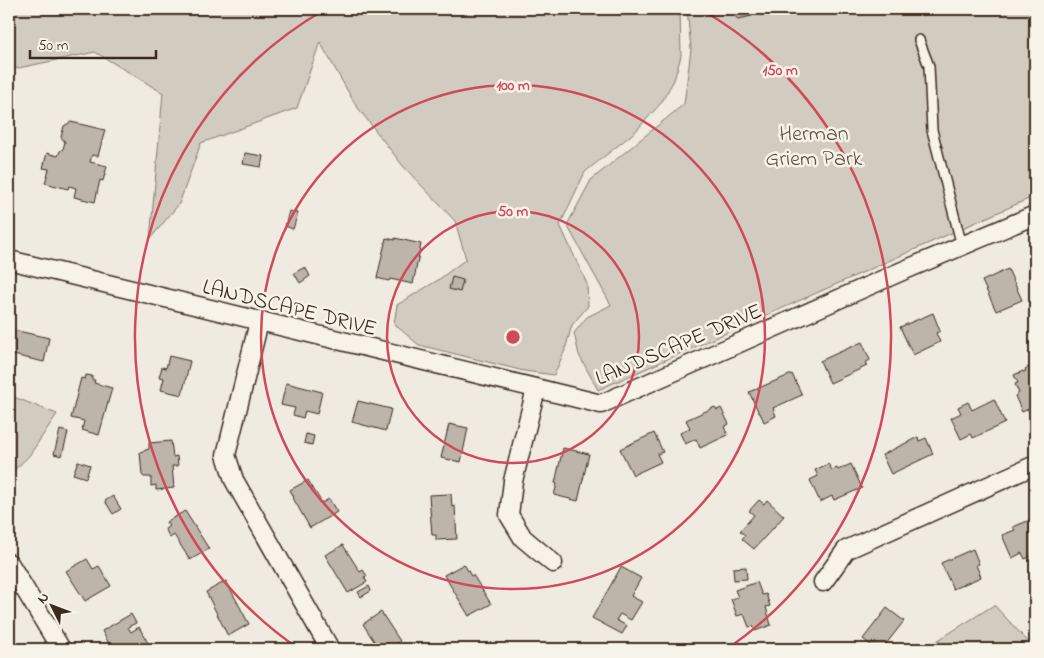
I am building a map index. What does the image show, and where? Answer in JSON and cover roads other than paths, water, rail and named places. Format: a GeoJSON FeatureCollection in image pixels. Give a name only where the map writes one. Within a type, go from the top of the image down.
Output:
{"type":"FeatureCollection","features":[{"type":"Feature","properties":{"kind":"street","name":"LANDSCAPE DRIVE"},"geometry":{"type":"LineString","coordinates":[[9,260],[601,404],[1035,215]]}},
{"type":"Feature","properties":{"kind":"street"},"geometry":{"type":"LineString","coordinates":[[259,322],[226,455],[234,480],[330,649]]}},
{"type":"Feature","properties":{"kind":"street"},"geometry":{"type":"LineString","coordinates":[[536,389],[513,481],[509,514],[523,538],[553,563]]}},
{"type":"Feature","properties":{"kind":"street"},"geometry":{"type":"LineString","coordinates":[[823,582],[846,550],[1035,465]]}},
{"type":"Feature","properties":{"kind":"street"},"geometry":{"type":"LineString","coordinates":[[9,563],[61,649]]}},
{"type":"Feature","properties":{"kind":"lane"},"geometry":{"type":"LineString","coordinates":[[919,40],[929,66],[932,130],[962,246]]}},
{"type":"Feature","properties":{"kind":"park label","name":"Herman Griem Park"},"geometry":{"type":"Point","coordinates":[814,144]}}]}
